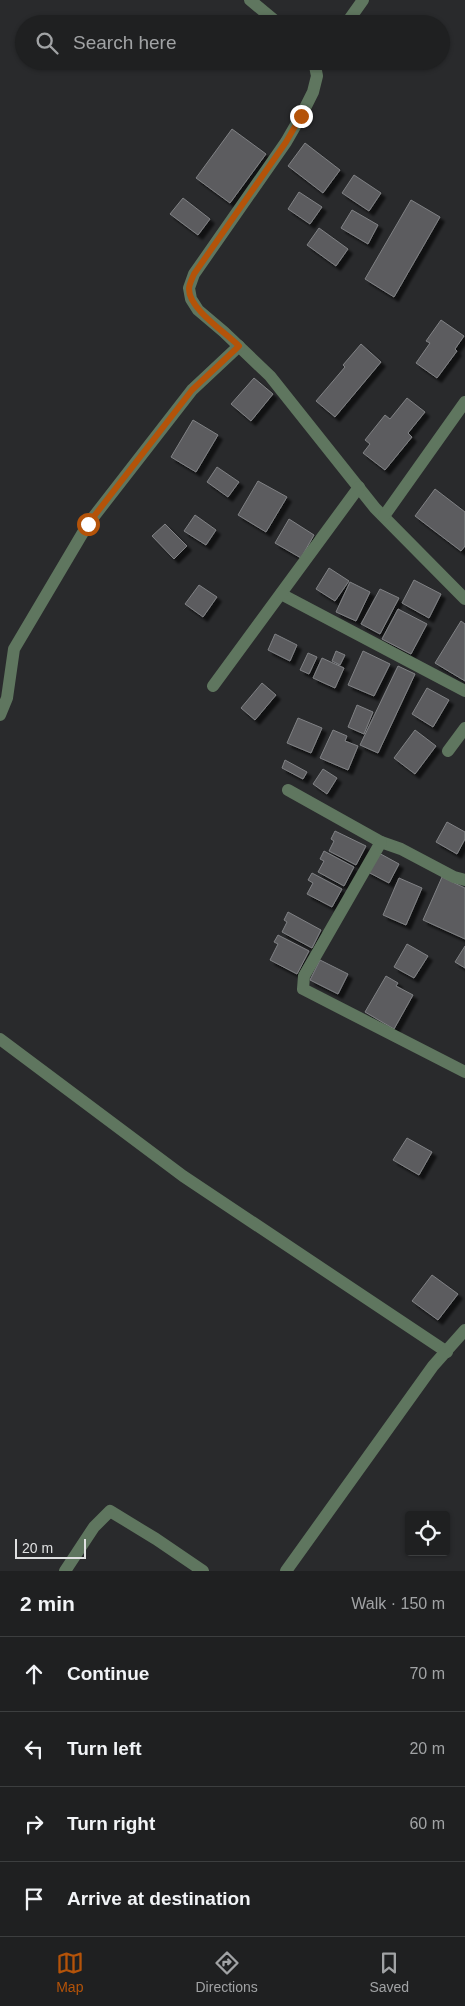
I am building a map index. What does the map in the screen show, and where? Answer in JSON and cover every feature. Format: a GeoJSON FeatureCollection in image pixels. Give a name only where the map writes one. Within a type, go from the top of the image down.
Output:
{"type":"FeatureCollection","features":[{"type":"Feature","properties":{"kind":"street"},"geometry":{"type":"LineString","coordinates":[[250,0],[268,15]]}},
{"type":"Feature","properties":{"kind":"street"},"geometry":{"type":"LineString","coordinates":[[352,15],[363,0]]}},
{"type":"Feature","properties":{"kind":"street"},"geometry":{"type":"LineString","coordinates":[[317,70],[313,92],[286,142],[194,274],[189,288],[191,299],[198,310],[270,376],[384,516],[465,599]]}},
{"type":"Feature","properties":{"kind":"street"},"geometry":{"type":"LineString","coordinates":[[0,715],[7,698],[14,649],[88,524],[192,390],[239,346]]}},
{"type":"Feature","properties":{"kind":"street"},"geometry":{"type":"LineString","coordinates":[[384,516],[465,402]]}},
{"type":"Feature","properties":{"kind":"street"},"geometry":{"type":"LineString","coordinates":[[213,686],[359,487]]}},
{"type":"Feature","properties":{"kind":"street"},"geometry":{"type":"LineString","coordinates":[[281,594],[465,691]]}},
{"type":"Feature","properties":{"kind":"street"},"geometry":{"type":"LineString","coordinates":[[448,751],[465,728]]}},
{"type":"Feature","properties":{"kind":"street"},"geometry":{"type":"LineString","coordinates":[[288,790],[381,842],[401,849],[454,877],[465,880]]}},
{"type":"Feature","properties":{"kind":"street"},"geometry":{"type":"LineString","coordinates":[[381,842],[304,976],[303,989],[465,1072]]}},
{"type":"Feature","properties":{"kind":"street"},"geometry":{"type":"LineString","coordinates":[[0,1039],[184,1176],[446,1352]]}},
{"type":"Feature","properties":{"kind":"street"},"geometry":{"type":"LineString","coordinates":[[286,1571],[433,1366],[465,1330]]}},
{"type":"Feature","properties":{"kind":"street"},"geometry":{"type":"LineString","coordinates":[[65,1571],[94,1527],[110,1511],[203,1571]]}},
{"type":"Feature","properties":{"kind":"building"},"geometry":{"type":"Polygon","coordinates":[[[232,129],[266,154],[230,203],[196,178],[232,129]]]}},
{"type":"Feature","properties":{"kind":"building"},"geometry":{"type":"Polygon","coordinates":[[[305,143],[340,170],[323,193],[288,166],[305,143]]]}},
{"type":"Feature","properties":{"kind":"building"},"geometry":{"type":"Polygon","coordinates":[[[354,175],[381,193],[369,211],[342,193],[354,175]]]}},
{"type":"Feature","properties":{"kind":"building"},"geometry":{"type":"Polygon","coordinates":[[[299,192],[322,207],[310,224],[288,209],[299,192]]]}},
{"type":"Feature","properties":{"kind":"building"},"geometry":{"type":"Polygon","coordinates":[[[183,198],[210,219],[198,235],[170,214],[183,198]]]}},
{"type":"Feature","properties":{"kind":"building"},"geometry":{"type":"Polygon","coordinates":[[[411,200],[440,217],[394,297],[365,279],[411,200]]]}},
{"type":"Feature","properties":{"kind":"building"},"geometry":{"type":"Polygon","coordinates":[[[352,210],[378,225],[368,244],[341,228],[352,210]]]}},
{"type":"Feature","properties":{"kind":"building"},"geometry":{"type":"Polygon","coordinates":[[[319,228],[348,249],[336,266],[307,245],[319,228]]]}},
{"type":"Feature","properties":{"kind":"building"},"geometry":{"type":"Polygon","coordinates":[[[441,320],[464,336],[455,349],[457,351],[437,378],[416,363],[430,343],[426,341],[441,320]]]}},
{"type":"Feature","properties":{"kind":"building"},"geometry":{"type":"Polygon","coordinates":[[[361,344],[381,362],[335,417],[316,401],[345,367],[343,365],[361,344]]]}},
{"type":"Feature","properties":{"kind":"building"},"geometry":{"type":"Polygon","coordinates":[[[254,378],[273,394],[251,421],[231,404],[254,378]]]}},
{"type":"Feature","properties":{"kind":"building"},"geometry":{"type":"Polygon","coordinates":[[[407,398],[425,412],[408,433],[412,437],[385,470],[363,453],[370,444],[365,440],[385,415],[390,419],[407,398]]]}},
{"type":"Feature","properties":{"kind":"building"},"geometry":{"type":"Polygon","coordinates":[[[193,420],[218,435],[196,472],[171,457],[193,420]]]}},
{"type":"Feature","properties":{"kind":"building"},"geometry":{"type":"Polygon","coordinates":[[[217,467],[239,482],[228,497],[207,482],[217,467]]]}},
{"type":"Feature","properties":{"kind":"building"},"geometry":{"type":"Polygon","coordinates":[[[258,481],[287,497],[266,532],[238,515],[258,481]]]}},
{"type":"Feature","properties":{"kind":"building"},"geometry":{"type":"Polygon","coordinates":[[[435,489],[465,512],[465,546],[461,551],[415,516],[435,489]]]}},
{"type":"Feature","properties":{"kind":"building"},"geometry":{"type":"Polygon","coordinates":[[[195,515],[216,530],[206,545],[184,531],[195,515]]]}},
{"type":"Feature","properties":{"kind":"building"},"geometry":{"type":"Polygon","coordinates":[[[289,519],[314,535],[301,558],[275,543],[289,519]]]}},
{"type":"Feature","properties":{"kind":"building"},"geometry":{"type":"Polygon","coordinates":[[[165,524],[187,546],[174,559],[152,536],[165,524]]]}},
{"type":"Feature","properties":{"kind":"building"},"geometry":{"type":"Polygon","coordinates":[[[329,568],[349,581],[335,601],[316,589],[329,568]]]}},
{"type":"Feature","properties":{"kind":"building"},"geometry":{"type":"Polygon","coordinates":[[[414,580],[441,594],[429,618],[402,603],[414,580]]]}},
{"type":"Feature","properties":{"kind":"building"},"geometry":{"type":"Polygon","coordinates":[[[350,582],[370,592],[356,621],[336,612],[350,582]]]}},
{"type":"Feature","properties":{"kind":"building"},"geometry":{"type":"Polygon","coordinates":[[[199,585],[217,597],[203,617],[185,604],[199,585]]]}},
{"type":"Feature","properties":{"kind":"building"},"geometry":{"type":"Polygon","coordinates":[[[380,589],[399,598],[380,634],[361,624],[380,589]]]}},
{"type":"Feature","properties":{"kind":"building"},"geometry":{"type":"Polygon","coordinates":[[[398,609],[427,624],[411,654],[382,639],[398,609]]]}},
{"type":"Feature","properties":{"kind":"building"},"geometry":{"type":"Polygon","coordinates":[[[461,621],[465,624],[465,681],[435,663],[461,621]]]}},
{"type":"Feature","properties":{"kind":"building"},"geometry":{"type":"Polygon","coordinates":[[[275,634],[297,645],[290,661],[268,650],[275,634]]]}},
{"type":"Feature","properties":{"kind":"building"},"geometry":{"type":"Polygon","coordinates":[[[336,651],[345,655],[340,665],[332,661],[336,651]]]}},
{"type":"Feature","properties":{"kind":"building"},"geometry":{"type":"Polygon","coordinates":[[[363,651],[390,664],[374,696],[348,685],[363,651]]]}},
{"type":"Feature","properties":{"kind":"building"},"geometry":{"type":"Polygon","coordinates":[[[308,653],[317,657],[309,674],[300,670],[308,653]]]}},
{"type":"Feature","properties":{"kind":"building"},"geometry":{"type":"Polygon","coordinates":[[[322,658],[344,668],[335,688],[313,678],[322,658]]]}},
{"type":"Feature","properties":{"kind":"building"},"geometry":{"type":"Polygon","coordinates":[[[398,666],[415,674],[378,753],[360,745],[398,666]]]}},
{"type":"Feature","properties":{"kind":"building"},"geometry":{"type":"Polygon","coordinates":[[[262,683],[276,695],[255,720],[241,708],[262,683]]]}},
{"type":"Feature","properties":{"kind":"building"},"geometry":{"type":"Polygon","coordinates":[[[427,688],[449,700],[433,727],[412,714],[427,688]]]}},
{"type":"Feature","properties":{"kind":"building"},"geometry":{"type":"Polygon","coordinates":[[[357,705],[373,712],[364,734],[348,727],[357,705]]]}},
{"type":"Feature","properties":{"kind":"building"},"geometry":{"type":"Polygon","coordinates":[[[298,718],[322,728],[311,753],[287,743],[298,718]]]}},
{"type":"Feature","properties":{"kind":"building"},"geometry":{"type":"Polygon","coordinates":[[[333,730],[347,736],[345,741],[358,746],[348,770],[320,758],[333,730]]]}},
{"type":"Feature","properties":{"kind":"building"},"geometry":{"type":"Polygon","coordinates":[[[415,730],[436,746],[415,774],[394,758],[415,730]]]}},
{"type":"Feature","properties":{"kind":"building"},"geometry":{"type":"Polygon","coordinates":[[[285,760],[307,772],[303,779],[282,768],[285,760]]]}},
{"type":"Feature","properties":{"kind":"building"},"geometry":{"type":"Polygon","coordinates":[[[323,769],[337,778],[327,794],[313,784],[323,769]]]}},
{"type":"Feature","properties":{"kind":"building"},"geometry":{"type":"Polygon","coordinates":[[[447,822],[465,832],[465,839],[457,854],[436,842],[447,822]]]}},
{"type":"Feature","properties":{"kind":"building"},"geometry":{"type":"Polygon","coordinates":[[[335,831],[366,846],[356,865],[329,851],[334,841],[331,839],[335,831]]]}},
{"type":"Feature","properties":{"kind":"building"},"geometry":{"type":"Polygon","coordinates":[[[324,851],[354,867],[344,886],[318,872],[324,861],[320,859],[324,851]]]}},
{"type":"Feature","properties":{"kind":"building"},"geometry":{"type":"Polygon","coordinates":[[[377,852],[399,864],[389,883],[366,871],[377,852]]]}},
{"type":"Feature","properties":{"kind":"building"},"geometry":{"type":"Polygon","coordinates":[[[312,873],[342,889],[332,907],[307,894],[313,883],[308,880],[312,873]]]}},
{"type":"Feature","properties":{"kind":"building"},"geometry":{"type":"Polygon","coordinates":[[[442,877],[465,888],[465,939],[423,920],[442,877]]]}},
{"type":"Feature","properties":{"kind":"building"},"geometry":{"type":"Polygon","coordinates":[[[399,878],[422,888],[406,925],[383,915],[399,878]]]}},
{"type":"Feature","properties":{"kind":"building"},"geometry":{"type":"Polygon","coordinates":[[[288,912],[321,930],[312,948],[282,932],[287,922],[284,920],[288,912]]]}},
{"type":"Feature","properties":{"kind":"building"},"geometry":{"type":"Polygon","coordinates":[[[278,935],[309,951],[297,974],[270,960],[278,944],[274,942],[278,935]]]}},
{"type":"Feature","properties":{"kind":"building"},"geometry":{"type":"Polygon","coordinates":[[[407,944],[428,956],[414,978],[394,967],[407,944]]]}},
{"type":"Feature","properties":{"kind":"building"},"geometry":{"type":"Polygon","coordinates":[[[465,946],[465,968],[455,962],[465,946]]]}},
{"type":"Feature","properties":{"kind":"building"},"geometry":{"type":"Polygon","coordinates":[[[320,960],[348,974],[338,994],[310,980],[320,960]]]}},
{"type":"Feature","properties":{"kind":"building"},"geometry":{"type":"Polygon","coordinates":[[[386,976],[398,983],[396,986],[413,995],[394,1029],[365,1012],[386,976]]]}},
{"type":"Feature","properties":{"kind":"building"},"geometry":{"type":"Polygon","coordinates":[[[407,1138],[432,1152],[419,1175],[393,1160],[407,1138]]]}},
{"type":"Feature","properties":{"kind":"building"},"geometry":{"type":"Polygon","coordinates":[[[432,1275],[458,1294],[438,1320],[412,1301],[432,1275]]]}},
{"type":"Feature","properties":{"kind":"route"},"geometry":{"type":"LineString","coordinates":[[88,524],[192,390],[239,346],[198,310],[191,299],[189,288],[194,274],[286,142],[301,116]]}}]}
